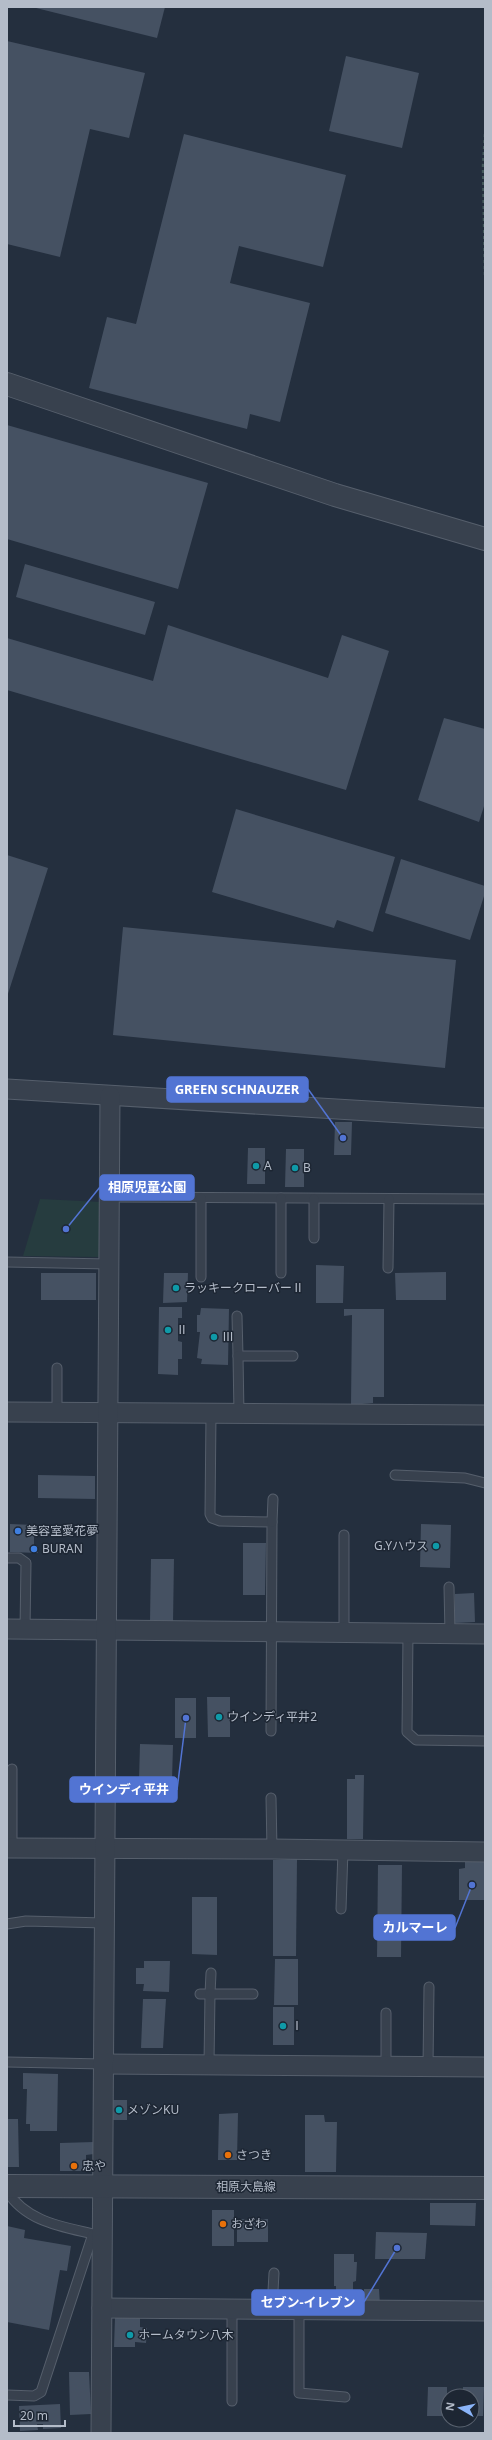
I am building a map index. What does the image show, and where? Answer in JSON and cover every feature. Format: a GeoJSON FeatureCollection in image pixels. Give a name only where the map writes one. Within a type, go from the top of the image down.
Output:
{"type":"FeatureCollection","features":[{"type":"Feature","properties":{"kind":"street"},"geometry":{"type":"LineString","coordinates":[[7,384],[336,495],[485,539]]}},
{"type":"Feature","properties":{"kind":"street"},"geometry":{"type":"LineString","coordinates":[[7,1089],[485,1118]]}},
{"type":"Feature","properties":{"kind":"street"},"geometry":{"type":"LineString","coordinates":[[101,2433],[102,2308],[98,2235],[103,2186],[110,1096]]}},
{"type":"Feature","properties":{"kind":"street"},"geometry":{"type":"LineString","coordinates":[[7,1412],[485,1415]]}},
{"type":"Feature","properties":{"kind":"street"},"geometry":{"type":"LineString","coordinates":[[16,1629],[106,1632],[485,1634]]}},
{"type":"Feature","properties":{"kind":"street"},"geometry":{"type":"LineString","coordinates":[[9,1848],[272,1849],[485,1852]]}},
{"type":"Feature","properties":{"kind":"street"},"geometry":{"type":"LineString","coordinates":[[104,2064],[485,2067]]}},
{"type":"Feature","properties":{"kind":"street","name":"相原大島線"},"geometry":{"type":"LineString","coordinates":[[7,2186],[485,2188]]}},
{"type":"Feature","properties":{"kind":"street"},"geometry":{"type":"LineString","coordinates":[[102,2308],[485,2311]]}},
{"type":"Feature","properties":{"kind":"lane"},"geometry":{"type":"LineString","coordinates":[[109,1197],[485,1199]]}},
{"type":"Feature","properties":{"kind":"lane"},"geometry":{"type":"LineString","coordinates":[[201,1198],[201,1278]]}},
{"type":"Feature","properties":{"kind":"lane"},"geometry":{"type":"LineString","coordinates":[[281,1198],[281,1273]]}},
{"type":"Feature","properties":{"kind":"lane"},"geometry":{"type":"LineString","coordinates":[[314,1199],[314,1238]]}},
{"type":"Feature","properties":{"kind":"lane"},"geometry":{"type":"LineString","coordinates":[[388,1268],[389,1199]]}},
{"type":"Feature","properties":{"kind":"lane"},"geometry":{"type":"LineString","coordinates":[[7,1262],[109,1264]]}},
{"type":"Feature","properties":{"kind":"lane"},"geometry":{"type":"LineString","coordinates":[[238,1316],[239,1414]]}},
{"type":"Feature","properties":{"kind":"lane"},"geometry":{"type":"LineString","coordinates":[[238,1356],[293,1356]]}},
{"type":"Feature","properties":{"kind":"lane"},"geometry":{"type":"LineString","coordinates":[[57,1368],[57,1412]]}},
{"type":"Feature","properties":{"kind":"lane"},"geometry":{"type":"LineString","coordinates":[[211,1414],[210,1514],[212,1518],[220,1521],[272,1522]]}},
{"type":"Feature","properties":{"kind":"lane"},"geometry":{"type":"LineString","coordinates":[[395,1474],[465,1478],[485,1483]]}},
{"type":"Feature","properties":{"kind":"lane"},"geometry":{"type":"LineString","coordinates":[[271,1730],[273,1499]]}},
{"type":"Feature","properties":{"kind":"lane"},"geometry":{"type":"LineString","coordinates":[[344,1535],[344,1633]]}},
{"type":"Feature","properties":{"kind":"lane"},"geometry":{"type":"LineString","coordinates":[[7,1558],[23,1560],[26,1563],[16,1629]]}},
{"type":"Feature","properties":{"kind":"lane"},"geometry":{"type":"LineString","coordinates":[[449,1587],[450,1634]]}},
{"type":"Feature","properties":{"kind":"lane"},"geometry":{"type":"LineString","coordinates":[[408,1633],[407,1732],[409,1736],[416,1740],[485,1741]]}},
{"type":"Feature","properties":{"kind":"lane"},"geometry":{"type":"LineString","coordinates":[[9,1848],[12,1769]]}},
{"type":"Feature","properties":{"kind":"lane"},"geometry":{"type":"LineString","coordinates":[[271,1798],[272,1849]]}},
{"type":"Feature","properties":{"kind":"lane"},"geometry":{"type":"LineString","coordinates":[[341,1909],[343,1850]]}},
{"type":"Feature","properties":{"kind":"lane"},"geometry":{"type":"LineString","coordinates":[[7,1924],[26,1921],[105,1923]]}},
{"type":"Feature","properties":{"kind":"lane"},"geometry":{"type":"LineString","coordinates":[[209,2064],[211,1973]]}},
{"type":"Feature","properties":{"kind":"lane"},"geometry":{"type":"LineString","coordinates":[[428,2066],[429,1987]]}},
{"type":"Feature","properties":{"kind":"lane"},"geometry":{"type":"LineString","coordinates":[[200,1994],[253,1994]]}},
{"type":"Feature","properties":{"kind":"lane"},"geometry":{"type":"LineString","coordinates":[[386,2013],[386,2066]]}},
{"type":"Feature","properties":{"kind":"lane"},"geometry":{"type":"LineString","coordinates":[[7,2062],[104,2064]]}},
{"type":"Feature","properties":{"kind":"lane"},"geometry":{"type":"LineString","coordinates":[[7,2191],[16,2204],[49,2224],[98,2235],[41,2392],[34,2396],[7,2395]]}},
{"type":"Feature","properties":{"kind":"lane"},"geometry":{"type":"LineString","coordinates":[[272,2309],[274,2272]]}},
{"type":"Feature","properties":{"kind":"lane"},"geometry":{"type":"LineString","coordinates":[[299,2309],[299,2393],[346,2397]]}},
{"type":"Feature","properties":{"kind":"lane"},"geometry":{"type":"LineString","coordinates":[[232,2310],[232,2401]]}},
{"type":"Feature","properties":{"kind":"path"},"geometry":{"type":"LineString","coordinates":[[485,134],[483,166],[485,277]]}},
{"type":"Feature","properties":{"kind":"green space"},"geometry":{"type":"Polygon","coordinates":[[[40,1199],[102,1202],[100,1257],[23,1256],[40,1199]]]}},
{"type":"Feature","properties":{"kind":"building"},"geometry":{"type":"Polygon","coordinates":[[[32,7],[165,7],[157,38],[32,7]]]}},
{"type":"Feature","properties":{"kind":"building"},"geometry":{"type":"Polygon","coordinates":[[[7,41],[145,73],[129,138],[90,129],[60,257],[7,244],[7,41]]]}},
{"type":"Feature","properties":{"kind":"building"},"geometry":{"type":"Polygon","coordinates":[[[346,56],[419,73],[402,148],[329,131],[346,56]]]}},
{"type":"Feature","properties":{"kind":"building"},"geometry":{"type":"Polygon","coordinates":[[[184,134],[346,175],[323,267],[239,246],[230,283],[310,303],[280,422],[250,414],[247,429],[89,388],[107,317],[136,324],[184,134]]]}},
{"type":"Feature","properties":{"kind":"building"},"geometry":{"type":"Polygon","coordinates":[[[7,425],[208,483],[178,589],[7,539],[7,425]]]}},
{"type":"Feature","properties":{"kind":"building"},"geometry":{"type":"Polygon","coordinates":[[[25,564],[155,602],[145,635],[16,597],[25,564]]]}},
{"type":"Feature","properties":{"kind":"building"},"geometry":{"type":"Polygon","coordinates":[[[168,625],[328,678],[342,635],[389,651],[346,790],[7,690],[7,638],[153,681],[168,625]]]}},
{"type":"Feature","properties":{"kind":"building"},"geometry":{"type":"Polygon","coordinates":[[[444,718],[485,729],[485,803],[479,822],[418,800],[444,718]]]}},
{"type":"Feature","properties":{"kind":"building"},"geometry":{"type":"Polygon","coordinates":[[[236,809],[395,857],[373,932],[337,920],[334,928],[212,892],[236,809]]]}},
{"type":"Feature","properties":{"kind":"building"},"geometry":{"type":"Polygon","coordinates":[[[7,855],[48,868],[7,997],[7,855]]]}},
{"type":"Feature","properties":{"kind":"building"},"geometry":{"type":"Polygon","coordinates":[[[401,859],[485,886],[485,893],[470,940],[385,913],[401,859]]]}},
{"type":"Feature","properties":{"kind":"building"},"geometry":{"type":"Polygon","coordinates":[[[123,927],[456,960],[445,1068],[113,1035],[123,927]]]}},
{"type":"Feature","properties":{"kind":"building"},"geometry":{"type":"Polygon","coordinates":[[[335,1122],[352,1122],[351,1155],[334,1155],[335,1122]]]}},
{"type":"Feature","properties":{"kind":"building","name":"A"},"geometry":{"type":"Polygon","coordinates":[[[248,1148],[265,1148],[265,1184],[247,1184],[248,1148]]]}},
{"type":"Feature","properties":{"kind":"building","name":"B"},"geometry":{"type":"Polygon","coordinates":[[[286,1149],[304,1149],[304,1187],[285,1187],[286,1149]]]}},
{"type":"Feature","properties":{"kind":"building"},"geometry":{"type":"Polygon","coordinates":[[[316,1265],[344,1266],[343,1303],[316,1303],[316,1265]]]}},
{"type":"Feature","properties":{"kind":"building"},"geometry":{"type":"Polygon","coordinates":[[[446,1272],[446,1300],[396,1300],[395,1273],[446,1272]]]}},
{"type":"Feature","properties":{"kind":"building"},"geometry":{"type":"Polygon","coordinates":[[[41,1273],[96,1273],[96,1300],[41,1300],[41,1273]]]}},
{"type":"Feature","properties":{"kind":"building","name":"ラッキークローバーⅡ"},"geometry":{"type":"Polygon","coordinates":[[[164,1273],[188,1273],[187,1302],[163,1303],[164,1273]]]}},
{"type":"Feature","properties":{"kind":"building","name":"Ⅱ"},"geometry":{"type":"Polygon","coordinates":[[[159,1307],[182,1307],[182,1318],[178,1318],[178,1341],[182,1342],[182,1359],[178,1359],[178,1375],[158,1374],[159,1307]]]}},
{"type":"Feature","properties":{"kind":"building","name":"Ⅲ"},"geometry":{"type":"Polygon","coordinates":[[[201,1308],[229,1309],[228,1365],[201,1364],[202,1359],[197,1358],[200,1332],[197,1332],[197,1315],[200,1315],[201,1308]]]}},
{"type":"Feature","properties":{"kind":"building"},"geometry":{"type":"Polygon","coordinates":[[[344,1309],[384,1309],[384,1397],[373,1397],[373,1403],[351,1405],[352,1315],[344,1316],[344,1309]]]}},
{"type":"Feature","properties":{"kind":"building"},"geometry":{"type":"Polygon","coordinates":[[[38,1475],[95,1476],[95,1499],[38,1498],[38,1475]]]}},
{"type":"Feature","properties":{"kind":"building"},"geometry":{"type":"Polygon","coordinates":[[[10,1524],[34,1525],[34,1546],[38,1546],[38,1553],[10,1552],[10,1524]]]}},
{"type":"Feature","properties":{"kind":"building","name":"G.Yハウス"},"geometry":{"type":"Polygon","coordinates":[[[421,1524],[451,1525],[450,1568],[420,1567],[421,1524]]]}},
{"type":"Feature","properties":{"kind":"building"},"geometry":{"type":"Polygon","coordinates":[[[243,1543],[266,1543],[265,1595],[243,1595],[243,1543]]]}},
{"type":"Feature","properties":{"kind":"building"},"geometry":{"type":"Polygon","coordinates":[[[151,1559],[174,1559],[173,1622],[150,1621],[151,1559]]]}},
{"type":"Feature","properties":{"kind":"building"},"geometry":{"type":"Polygon","coordinates":[[[474,1593],[475,1622],[455,1623],[455,1594],[474,1593]]]}},
{"type":"Feature","properties":{"kind":"building","name":"ウインディ平井2"},"geometry":{"type":"Polygon","coordinates":[[[207,1697],[230,1697],[230,1737],[208,1737],[207,1697]]]}},
{"type":"Feature","properties":{"kind":"building"},"geometry":{"type":"Polygon","coordinates":[[[175,1698],[196,1698],[196,1738],[175,1738],[175,1698]]]}},
{"type":"Feature","properties":{"kind":"building"},"geometry":{"type":"Polygon","coordinates":[[[140,1744],[173,1745],[172,1781],[139,1781],[140,1744]]]}},
{"type":"Feature","properties":{"kind":"building"},"geometry":{"type":"Polygon","coordinates":[[[355,1775],[364,1775],[363,1839],[347,1839],[347,1779],[355,1779],[355,1775]]]}},
{"type":"Feature","properties":{"kind":"building"},"geometry":{"type":"Polygon","coordinates":[[[465,1858],[485,1858],[485,1900],[459,1900],[459,1869],[465,1868],[465,1858]]]}},
{"type":"Feature","properties":{"kind":"building"},"geometry":{"type":"Polygon","coordinates":[[[297,1859],[296,1956],[273,1956],[273,1860],[297,1859]]]}},
{"type":"Feature","properties":{"kind":"building"},"geometry":{"type":"Polygon","coordinates":[[[378,1865],[402,1865],[401,1957],[377,1957],[378,1865]]]}},
{"type":"Feature","properties":{"kind":"building"},"geometry":{"type":"Polygon","coordinates":[[[192,1897],[217,1897],[217,1955],[192,1954],[192,1897]]]}},
{"type":"Feature","properties":{"kind":"building"},"geometry":{"type":"Polygon","coordinates":[[[275,1959],[298,1959],[298,2005],[274,2005],[275,1959]]]}},
{"type":"Feature","properties":{"kind":"building"},"geometry":{"type":"Polygon","coordinates":[[[144,1961],[170,1961],[169,1992],[143,1991],[144,1984],[136,1984],[136,1968],[144,1968],[144,1961]]]}},
{"type":"Feature","properties":{"kind":"building"},"geometry":{"type":"Polygon","coordinates":[[[143,1999],[166,1999],[163,2048],[141,2048],[143,1999]]]}},
{"type":"Feature","properties":{"kind":"building","name":"Ⅰ"},"geometry":{"type":"Polygon","coordinates":[[[273,2007],[294,2007],[294,2045],[273,2045],[273,2007]]]}},
{"type":"Feature","properties":{"kind":"building"},"geometry":{"type":"Polygon","coordinates":[[[23,2073],[58,2074],[57,2131],[30,2131],[30,2124],[26,2124],[27,2089],[23,2089],[23,2073]]]}},
{"type":"Feature","properties":{"kind":"building","name":"メゾンKU"},"geometry":{"type":"Polygon","coordinates":[[[112,2100],[127,2100],[127,2120],[111,2120],[112,2100]]]}},
{"type":"Feature","properties":{"kind":"building"},"geometry":{"type":"Polygon","coordinates":[[[238,2113],[237,2160],[218,2160],[219,2114],[238,2113]]]}},
{"type":"Feature","properties":{"kind":"building"},"geometry":{"type":"Polygon","coordinates":[[[305,2115],[324,2115],[325,2122],[337,2122],[336,2172],[305,2172],[305,2115]]]}},
{"type":"Feature","properties":{"kind":"building"},"geometry":{"type":"Polygon","coordinates":[[[7,2119],[18,2119],[19,2167],[7,2167],[7,2119]]]}},
{"type":"Feature","properties":{"kind":"building"},"geometry":{"type":"Polygon","coordinates":[[[94,2142],[94,2154],[86,2155],[86,2171],[60,2171],[60,2143],[94,2142]]]}},
{"type":"Feature","properties":{"kind":"building"},"geometry":{"type":"Polygon","coordinates":[[[430,2203],[476,2203],[475,2226],[430,2225],[430,2203]]]}},
{"type":"Feature","properties":{"kind":"building"},"geometry":{"type":"Polygon","coordinates":[[[212,2210],[234,2210],[234,2246],[212,2246],[212,2210]]]}},
{"type":"Feature","properties":{"kind":"building"},"geometry":{"type":"Polygon","coordinates":[[[237,2219],[268,2219],[268,2242],[237,2242],[237,2219]]]}},
{"type":"Feature","properties":{"kind":"building"},"geometry":{"type":"Polygon","coordinates":[[[7,2226],[25,2230],[24,2238],[71,2246],[67,2271],[60,2270],[49,2330],[7,2322],[7,2226]]]}},
{"type":"Feature","properties":{"kind":"building"},"geometry":{"type":"Polygon","coordinates":[[[376,2232],[427,2233],[425,2259],[375,2259],[376,2232]]]}},
{"type":"Feature","properties":{"kind":"building"},"geometry":{"type":"Polygon","coordinates":[[[334,2254],[354,2254],[354,2262],[357,2262],[356,2281],[353,2282],[353,2298],[336,2300],[336,2286],[334,2286],[334,2254]]]}},
{"type":"Feature","properties":{"kind":"building"},"geometry":{"type":"Polygon","coordinates":[[[364,2289],[379,2289],[380,2305],[364,2305],[364,2289]]]}},
{"type":"Feature","properties":{"kind":"building","name":"ホームタウン八木"},"geometry":{"type":"Polygon","coordinates":[[[115,2317],[140,2317],[140,2327],[147,2328],[146,2343],[135,2342],[135,2347],[114,2347],[115,2317]]]}},
{"type":"Feature","properties":{"kind":"building"},"geometry":{"type":"Polygon","coordinates":[[[69,2372],[89,2372],[91,2414],[70,2415],[69,2372]]]}},
{"type":"Feature","properties":{"kind":"building"},"geometry":{"type":"Polygon","coordinates":[[[428,2387],[447,2387],[440,2388],[440,2416],[427,2416],[428,2387]]]}},
{"type":"Feature","properties":{"kind":"building"},"geometry":{"type":"Polygon","coordinates":[[[484,2387],[483,2416],[480,2416],[480,2388],[463,2388],[484,2387]]]}},
{"type":"Feature","properties":{"kind":"building"},"geometry":{"type":"Polygon","coordinates":[[[60,2404],[61,2428],[43,2429],[43,2424],[37,2424],[38,2430],[20,2431],[19,2406],[60,2404]]]}},
{"type":"Feature","properties":{"kind":"place","name":"GREEN SCHNAUZER"},"geometry":{"type":"Point","coordinates":[343,1138]}},
{"type":"Feature","properties":{"kind":"place","name":"A"},"geometry":{"type":"Point","coordinates":[256,1166]}},
{"type":"Feature","properties":{"kind":"place","name":"B"},"geometry":{"type":"Point","coordinates":[295,1168]}},
{"type":"Feature","properties":{"kind":"place","name":"相原児童公園"},"geometry":{"type":"Point","coordinates":[66,1229]}},
{"type":"Feature","properties":{"kind":"place","name":"ラッキークローバーⅡ"},"geometry":{"type":"Point","coordinates":[176,1288]}},
{"type":"Feature","properties":{"kind":"place","name":"Ⅱ"},"geometry":{"type":"Point","coordinates":[168,1330]}},
{"type":"Feature","properties":{"kind":"place","name":"Ⅲ"},"geometry":{"type":"Point","coordinates":[214,1337]}},
{"type":"Feature","properties":{"kind":"place","name":"美容室愛花夢"},"geometry":{"type":"Point","coordinates":[18,1531]}},
{"type":"Feature","properties":{"kind":"place","name":"G.Yハウス"},"geometry":{"type":"Point","coordinates":[436,1546]}},
{"type":"Feature","properties":{"kind":"place","name":"BURAN"},"geometry":{"type":"Point","coordinates":[34,1549]}},
{"type":"Feature","properties":{"kind":"place","name":"ウインディ平井2"},"geometry":{"type":"Point","coordinates":[219,1717]}},
{"type":"Feature","properties":{"kind":"place","name":"ウインディ平井"},"geometry":{"type":"Point","coordinates":[186,1718]}},
{"type":"Feature","properties":{"kind":"place","name":"カルマーレ"},"geometry":{"type":"Point","coordinates":[472,1885]}},
{"type":"Feature","properties":{"kind":"place","name":"Ⅰ"},"geometry":{"type":"Point","coordinates":[283,2026]}},
{"type":"Feature","properties":{"kind":"place","name":"メゾンKU"},"geometry":{"type":"Point","coordinates":[119,2110]}},
{"type":"Feature","properties":{"kind":"place","name":"さつき"},"geometry":{"type":"Point","coordinates":[228,2155]}},
{"type":"Feature","properties":{"kind":"place","name":"忠や"},"geometry":{"type":"Point","coordinates":[74,2166]}},
{"type":"Feature","properties":{"kind":"place","name":"おざわ"},"geometry":{"type":"Point","coordinates":[223,2224]}},
{"type":"Feature","properties":{"kind":"place","name":"セブン-イレブン"},"geometry":{"type":"Point","coordinates":[397,2248]}},
{"type":"Feature","properties":{"kind":"place","name":"ホームタウン八木"},"geometry":{"type":"Point","coordinates":[130,2335]}}]}
